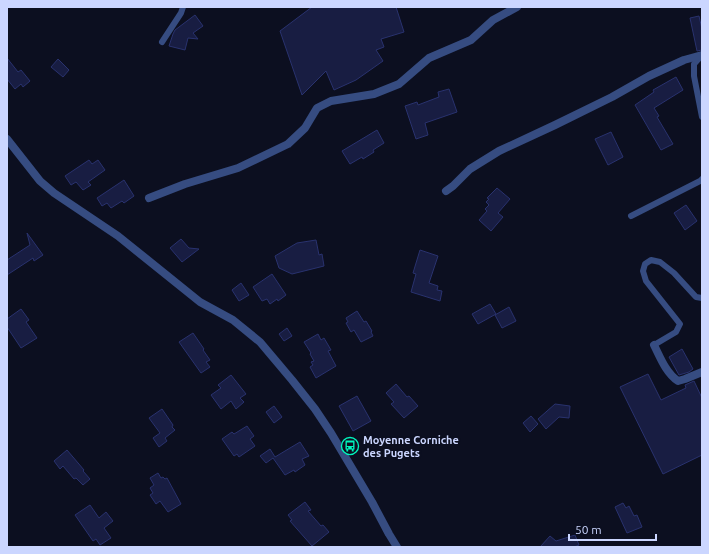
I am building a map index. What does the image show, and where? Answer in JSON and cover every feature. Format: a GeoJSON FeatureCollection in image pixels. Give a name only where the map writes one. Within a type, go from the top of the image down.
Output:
{"type":"FeatureCollection","features":[{"type":"Feature","properties":{"kind":"street"},"geometry":{"type":"LineString","coordinates":[[149,198],[185,184],[238,168],[288,144],[305,128],[317,108],[331,101],[374,94],[399,84],[429,58],[471,40],[493,20],[517,7]]}},
{"type":"Feature","properties":{"kind":"street"},"geometry":{"type":"LineString","coordinates":[[446,191],[470,169],[499,151],[612,97],[649,76],[684,60],[702,55]]}},
{"type":"Feature","properties":{"kind":"street"},"geometry":{"type":"LineString","coordinates":[[7,139],[40,181],[54,193],[118,236],[200,302],[233,320],[260,342],[315,409],[331,433],[398,547]]}},
{"type":"Feature","properties":{"kind":"street"},"geometry":{"type":"LineString","coordinates":[[654,345],[669,373],[678,381],[702,372]]}},
{"type":"Feature","properties":{"kind":"lane"},"geometry":{"type":"LineString","coordinates":[[162,42],[181,13],[183,7]]}},
{"type":"Feature","properties":{"kind":"lane"},"geometry":{"type":"LineString","coordinates":[[702,55],[694,64],[694,76],[702,117]]}},
{"type":"Feature","properties":{"kind":"lane"},"geometry":{"type":"LineString","coordinates":[[632,216],[702,179]]}},
{"type":"Feature","properties":{"kind":"lane"},"geometry":{"type":"LineString","coordinates":[[654,345],[676,332],[680,324],[646,281],[642,271],[645,264],[651,260],[660,262],[674,273],[696,297],[702,298]]}},
{"type":"Feature","properties":{"kind":"building"},"geometry":{"type":"Polygon","coordinates":[[[312,7],[396,7],[404,32],[381,39],[384,47],[376,50],[383,61],[356,80],[334,90],[326,71],[302,95],[280,31],[312,7]]]}},
{"type":"Feature","properties":{"kind":"building"},"geometry":{"type":"Polygon","coordinates":[[[195,15],[203,26],[193,33],[198,39],[188,38],[185,50],[169,46],[175,30],[195,15]]]}},
{"type":"Feature","properties":{"kind":"building"},"geometry":{"type":"Polygon","coordinates":[[[699,16],[702,29],[702,50],[697,51],[690,18],[699,16]]]}},
{"type":"Feature","properties":{"kind":"building"},"geometry":{"type":"Polygon","coordinates":[[[7,58],[18,72],[21,70],[30,81],[23,87],[21,84],[15,89],[7,79],[7,58]]]}},
{"type":"Feature","properties":{"kind":"building"},"geometry":{"type":"Polygon","coordinates":[[[58,59],[69,70],[63,77],[51,67],[58,59]]]}},
{"type":"Feature","properties":{"kind":"building"},"geometry":{"type":"Polygon","coordinates":[[[676,77],[683,90],[654,108],[659,116],[657,117],[673,144],[661,150],[635,105],[654,92],[653,90],[676,77]]]}},
{"type":"Feature","properties":{"kind":"building"},"geometry":{"type":"Polygon","coordinates":[[[449,89],[457,112],[425,123],[428,135],[416,139],[405,106],[417,102],[418,105],[439,97],[438,92],[449,89]]]}},
{"type":"Feature","properties":{"kind":"building"},"geometry":{"type":"Polygon","coordinates":[[[377,130],[384,143],[363,159],[362,157],[350,164],[342,151],[377,130]]]}},
{"type":"Feature","properties":{"kind":"building"},"geometry":{"type":"Polygon","coordinates":[[[611,132],[623,157],[608,165],[595,139],[611,132]]]}},
{"type":"Feature","properties":{"kind":"building"},"geometry":{"type":"Polygon","coordinates":[[[89,160],[92,164],[98,160],[105,170],[88,182],[91,185],[83,190],[76,182],[71,185],[65,176],[89,160]]]}},
{"type":"Feature","properties":{"kind":"building"},"geometry":{"type":"Polygon","coordinates":[[[124,180],[134,196],[124,203],[122,201],[111,208],[107,203],[102,206],[97,198],[124,180]]]}},
{"type":"Feature","properties":{"kind":"building"},"geometry":{"type":"Polygon","coordinates":[[[497,188],[510,199],[498,213],[503,217],[491,231],[479,220],[487,211],[485,209],[489,205],[486,202],[489,199],[487,198],[497,188]]]}},
{"type":"Feature","properties":{"kind":"building"},"geometry":{"type":"Polygon","coordinates":[[[686,205],[697,221],[685,230],[674,213],[686,205]]]}},
{"type":"Feature","properties":{"kind":"building"},"geometry":{"type":"Polygon","coordinates":[[[27,233],[43,255],[34,261],[33,258],[7,275],[7,260],[30,245],[27,233]]]}},
{"type":"Feature","properties":{"kind":"building"},"geometry":{"type":"Polygon","coordinates":[[[181,239],[189,248],[199,249],[182,262],[170,248],[181,239]]]}},
{"type":"Feature","properties":{"kind":"building"},"geometry":{"type":"Polygon","coordinates":[[[316,240],[319,255],[322,254],[324,266],[292,274],[279,268],[275,256],[297,243],[316,240]]]}},
{"type":"Feature","properties":{"kind":"building"},"geometry":{"type":"Polygon","coordinates":[[[420,250],[438,256],[429,283],[438,286],[437,290],[442,291],[440,301],[411,292],[416,274],[413,273],[420,250]]]}},
{"type":"Feature","properties":{"kind":"building"},"geometry":{"type":"Polygon","coordinates":[[[272,274],[286,295],[278,301],[277,299],[270,304],[267,299],[262,301],[253,287],[272,274]]]}},
{"type":"Feature","properties":{"kind":"building"},"geometry":{"type":"Polygon","coordinates":[[[241,283],[249,295],[239,301],[232,290],[241,283]]]}},
{"type":"Feature","properties":{"kind":"building"},"geometry":{"type":"Polygon","coordinates":[[[490,304],[496,314],[478,324],[472,314],[490,304]]]}},
{"type":"Feature","properties":{"kind":"building"},"geometry":{"type":"Polygon","coordinates":[[[509,307],[516,321],[502,328],[495,315],[509,307]]]}},
{"type":"Feature","properties":{"kind":"building"},"geometry":{"type":"Polygon","coordinates":[[[21,309],[29,320],[26,322],[37,338],[21,348],[7,327],[7,319],[21,309]]]}},
{"type":"Feature","properties":{"kind":"building"},"geometry":{"type":"Polygon","coordinates":[[[357,311],[364,322],[366,321],[372,331],[373,336],[361,342],[354,330],[351,332],[346,323],[348,322],[346,318],[357,311]]]}},
{"type":"Feature","properties":{"kind":"building"},"geometry":{"type":"Polygon","coordinates":[[[287,328],[292,336],[284,341],[279,334],[287,328]]]}},
{"type":"Feature","properties":{"kind":"building"},"geometry":{"type":"Polygon","coordinates":[[[193,333],[210,360],[206,362],[210,367],[201,373],[179,342],[193,333]]]}},
{"type":"Feature","properties":{"kind":"building"},"geometry":{"type":"Polygon","coordinates":[[[318,334],[321,340],[324,338],[331,350],[328,351],[336,366],[316,378],[310,367],[313,365],[311,362],[314,361],[304,342],[318,334]]]}},
{"type":"Feature","properties":{"kind":"building"},"geometry":{"type":"Polygon","coordinates":[[[682,349],[693,369],[679,375],[669,357],[682,349]]]}},
{"type":"Feature","properties":{"kind":"building"},"geometry":{"type":"Polygon","coordinates":[[[648,374],[661,400],[686,388],[685,385],[694,381],[702,398],[702,455],[663,474],[620,387],[648,374]]]}},
{"type":"Feature","properties":{"kind":"building"},"geometry":{"type":"Polygon","coordinates":[[[231,375],[246,394],[240,398],[244,402],[236,409],[231,401],[221,409],[211,395],[221,388],[218,385],[231,375]]]}},
{"type":"Feature","properties":{"kind":"building"},"geometry":{"type":"Polygon","coordinates":[[[396,384],[407,397],[409,396],[418,406],[404,418],[391,404],[394,402],[386,393],[396,384]]]}},
{"type":"Feature","properties":{"kind":"building"},"geometry":{"type":"Polygon","coordinates":[[[357,396],[371,421],[353,431],[339,406],[357,396]]]}},
{"type":"Feature","properties":{"kind":"building"},"geometry":{"type":"Polygon","coordinates":[[[555,404],[570,406],[569,418],[559,417],[546,429],[538,419],[555,404]]]}},
{"type":"Feature","properties":{"kind":"building"},"geometry":{"type":"Polygon","coordinates":[[[274,406],[282,417],[274,423],[266,412],[274,406]]]}},
{"type":"Feature","properties":{"kind":"building"},"geometry":{"type":"Polygon","coordinates":[[[162,409],[175,430],[165,438],[167,441],[159,447],[153,438],[160,433],[149,418],[162,409]]]}},
{"type":"Feature","properties":{"kind":"building"},"geometry":{"type":"Polygon","coordinates":[[[531,416],[538,424],[530,432],[523,423],[531,416]]]}},
{"type":"Feature","properties":{"kind":"building"},"geometry":{"type":"Polygon","coordinates":[[[247,426],[254,436],[250,439],[255,446],[239,457],[237,454],[234,456],[222,439],[232,432],[234,434],[247,426]]]}},
{"type":"Feature","properties":{"kind":"building"},"geometry":{"type":"Polygon","coordinates":[[[300,442],[309,456],[302,459],[305,465],[295,472],[294,470],[285,475],[273,458],[266,463],[260,456],[270,449],[275,457],[300,442]]]}},
{"type":"Feature","properties":{"kind":"building"},"geometry":{"type":"Polygon","coordinates":[[[67,450],[90,479],[83,485],[76,478],[74,479],[63,466],[60,469],[54,461],[67,450]]]}},
{"type":"Feature","properties":{"kind":"building"},"geometry":{"type":"Polygon","coordinates":[[[158,473],[161,478],[167,478],[181,504],[168,512],[160,501],[156,504],[150,495],[153,493],[150,488],[154,485],[150,478],[158,473]]]}},
{"type":"Feature","properties":{"kind":"building"},"geometry":{"type":"Polygon","coordinates":[[[305,502],[311,510],[308,511],[321,526],[323,525],[329,532],[312,546],[290,521],[292,520],[288,515],[305,502]]]}},
{"type":"Feature","properties":{"kind":"building"},"geometry":{"type":"Polygon","coordinates":[[[623,503],[626,508],[629,506],[634,516],[637,515],[642,527],[627,533],[615,507],[623,503]]]}},
{"type":"Feature","properties":{"kind":"building"},"geometry":{"type":"Polygon","coordinates":[[[90,505],[99,518],[106,512],[113,521],[104,528],[111,538],[100,545],[96,539],[93,541],[75,515],[90,505]]]}},
{"type":"Feature","properties":{"kind":"building"},"geometry":{"type":"Polygon","coordinates":[[[575,535],[579,545],[574,547],[540,547],[550,536],[556,541],[575,535]]]}},
{"type":"Feature","properties":{"kind":"place","name":"Moyenne Corniche des Pugets"},"geometry":{"type":"Point","coordinates":[350,446]}}]}
